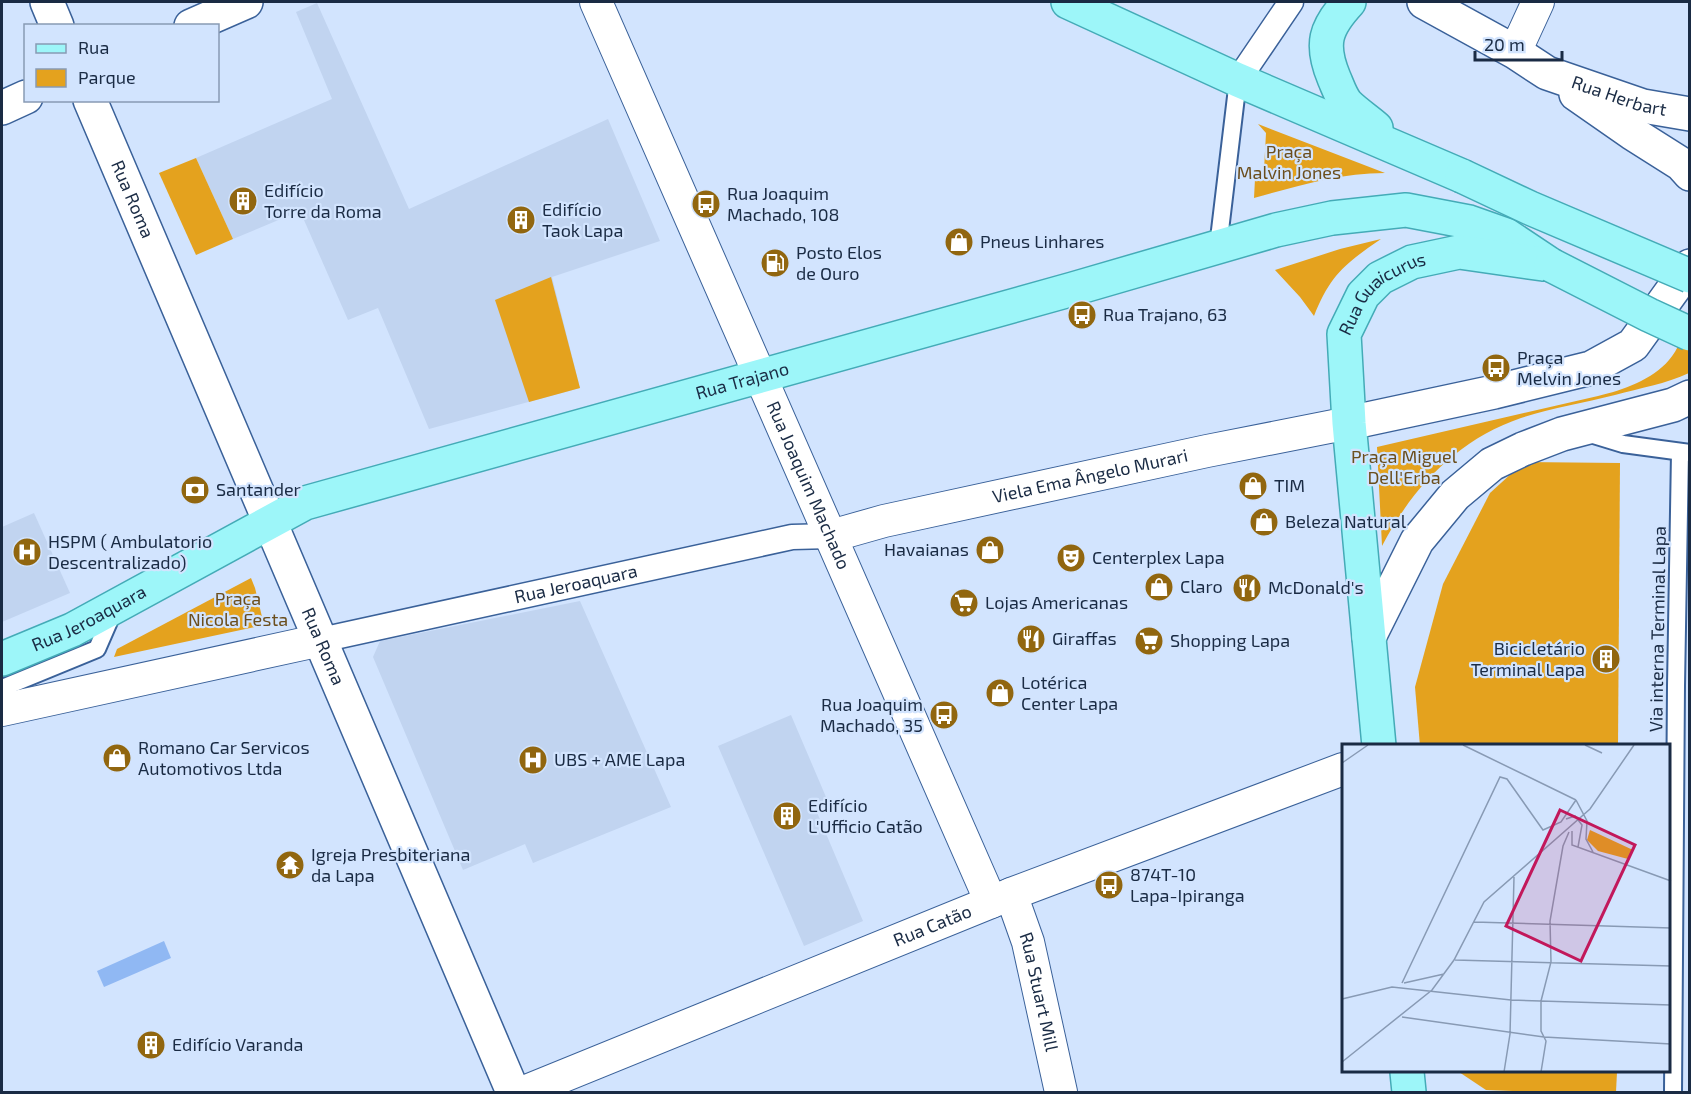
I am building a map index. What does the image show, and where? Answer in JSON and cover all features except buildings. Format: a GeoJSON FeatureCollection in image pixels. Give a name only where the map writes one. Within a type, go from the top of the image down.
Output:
{"type":"FeatureCollection","features":[{"type":"Feature","properties":{"kind":"main road"},"geometry":{"type":"LineString","coordinates":[[1068,2],[1238,80],[1398,147],[1530,208],[1689,276]]}},
{"type":"Feature","properties":{"kind":"main road"},"geometry":{"type":"LineString","coordinates":[[1349,2],[1334,19],[1327,36],[1326,49],[1331,70],[1346,102],[1398,147]]}},
{"type":"Feature","properties":{"kind":"main road"},"geometry":{"type":"LineString","coordinates":[[1218,247],[1306,223],[1406,210],[1469,222],[1506,236],[1551,265],[1689,333]]}},
{"type":"Feature","properties":{"kind":"main road","name":"Rua Trajano"},"geometry":{"type":"LineString","coordinates":[[270,521],[317,499],[1218,247]]}},
{"type":"Feature","properties":{"kind":"main road","name":"Rua Guaicurus"},"geometry":{"type":"LineString","coordinates":[[1379,744],[1349,423],[1344,334],[1363,295],[1380,278],[1412,262],[1459,252],[1551,265]]}},
{"type":"Feature","properties":{"kind":"main road","name":"Rua Jeroaquara"},"geometry":{"type":"LineString","coordinates":[[2,659],[72,630],[270,521]]}},
{"type":"Feature","properties":{"kind":"street"},"geometry":{"type":"LineString","coordinates":[[46,2],[56,24]]}},
{"type":"Feature","properties":{"kind":"street"},"geometry":{"type":"LineString","coordinates":[[196,24],[246,2]]}},
{"type":"Feature","properties":{"kind":"street","name":"Rua Joaquim Machado"},"geometry":{"type":"LineString","coordinates":[[596,2],[831,536],[1001,898]]}},
{"type":"Feature","properties":{"kind":"street"},"geometry":{"type":"LineString","coordinates":[[1238,80],[1291,2]]}},
{"type":"Feature","properties":{"kind":"street","name":"Rua Herbart"},"geometry":{"type":"LineString","coordinates":[[1424,2],[1515,52],[1547,73],[1643,106],[1689,114]]}},
{"type":"Feature","properties":{"kind":"street"},"geometry":{"type":"LineString","coordinates":[[1515,52],[1538,2]]}},
{"type":"Feature","properties":{"kind":"street"},"geometry":{"type":"LineString","coordinates":[[1547,73],[1632,133],[1682,164],[1689,174]]}},
{"type":"Feature","properties":{"kind":"street"},"geometry":{"type":"LineString","coordinates":[[2,108],[24,99]]}},
{"type":"Feature","properties":{"kind":"street","name":"Rua Roma"},"geometry":{"type":"LineString","coordinates":[[91,102],[513,1092]]}},
{"type":"Feature","properties":{"kind":"street"},"geometry":{"type":"LineString","coordinates":[[1349,423],[1494,392],[1591,368],[1633,345],[1689,266]]}},
{"type":"Feature","properties":{"kind":"street"},"geometry":{"type":"LineString","coordinates":[[1369,637],[1417,541],[1455,495],[1492,464],[1523,449],[1578,430],[1673,405],[1689,398]]}},
{"type":"Feature","properties":{"kind":"street","name":"Viela Ema Ângelo Murari"},"geometry":{"type":"LineString","coordinates":[[831,536],[884,521],[1207,451],[1349,423]]}},
{"type":"Feature","properties":{"kind":"street","name":"Rua Jeroaquara"},"geometry":{"type":"LineString","coordinates":[[321,640],[792,537],[831,536]]}},
{"type":"Feature","properties":{"kind":"street"},"geometry":{"type":"LineString","coordinates":[[2,710],[321,640]]}},
{"type":"Feature","properties":{"kind":"street","name":"Rua Catão"},"geometry":{"type":"LineString","coordinates":[[524,1092],[1001,898],[1342,769]]}},
{"type":"Feature","properties":{"kind":"street","name":"Rua Stuart Mill"},"geometry":{"type":"LineString","coordinates":[[1001,898],[1028,942],[1062,1092]]}},
{"type":"Feature","properties":{"kind":"lane"},"geometry":{"type":"LineString","coordinates":[[1218,247],[1238,80]]}},
{"type":"Feature","properties":{"kind":"lane"},"geometry":{"type":"LineString","coordinates":[[1578,430],[1623,444],[1685,453]]}},
{"type":"Feature","properties":{"kind":"lane","name":"Via interna Terminal Lapa"},"geometry":{"type":"LineString","coordinates":[[1673,1092],[1676,686],[1685,453]]}},
{"type":"Feature","properties":{"kind":"lane"},"geometry":{"type":"LineString","coordinates":[[2,688],[97,649],[116,606]]}},
{"type":"Feature","properties":{"kind":"shaded area"},"geometry":{"type":"Polygon","coordinates":[[[317,3],[409,209],[608,119],[660,241],[552,277],[580,388],[429,429],[378,308],[348,320],[300,211],[233,239],[196,158],[332,99],[296,12],[317,3]]]}},
{"type":"Feature","properties":{"kind":"shaded area","name":"HSPM ( Ambulatorio Descentralizado)"},"geometry":{"type":"Polygon","coordinates":[[[34,513],[70,593],[2,622],[2,527],[34,513]]]}},
{"type":"Feature","properties":{"kind":"shaded area","name":"UBS + AME Lapa"},"geometry":{"type":"Polygon","coordinates":[[[580,601],[671,807],[533,863],[525,844],[463,870],[373,657],[380,641],[580,601]]]}},
{"type":"Feature","properties":{"kind":"shaded area"},"geometry":{"type":"Polygon","coordinates":[[[791,715],[829,804],[816,810],[863,921],[804,946],[718,746],[791,715]]]}},
{"type":"Feature","properties":{"kind":"green space","name":"Praça Malvin Jones"},"geometry":{"type":"Polygon","coordinates":[[[1258,124],[1385,173],[1335,178],[1254,198],[1255,179],[1264,170],[1266,133],[1258,124]]]}},
{"type":"Feature","properties":{"kind":"green space"},"geometry":{"type":"Polygon","coordinates":[[[196,158],[233,239],[196,255],[159,173],[196,158]]]}},
{"type":"Feature","properties":{"kind":"green space"},"geometry":{"type":"Polygon","coordinates":[[[1381,239],[1340,271],[1326,290],[1314,316],[1275,270],[1340,249],[1381,239]]]}},
{"type":"Feature","properties":{"kind":"green space"},"geometry":{"type":"Polygon","coordinates":[[[551,277],[580,388],[529,402],[495,300],[551,277]]]}},
{"type":"Feature","properties":{"kind":"green space","name":"Praça Miguel Dell'Erba"},"geometry":{"type":"Polygon","coordinates":[[[1689,323],[1689,373],[1653,386],[1532,414],[1498,427],[1476,439],[1457,453],[1422,486],[1407,505],[1382,546],[1377,447],[1617,391],[1646,379],[1662,367],[1678,347],[1689,323]]]}},
{"type":"Feature","properties":{"kind":"green space","name":"Praça Miguel Dell'Erba"},"geometry":{"type":"Polygon","coordinates":[[[1524,462],[1620,463],[1618,744],[1420,744],[1415,687],[1443,584],[1490,493],[1524,462]]]}},
{"type":"Feature","properties":{"kind":"green space","name":"Praça Nicola Festa"},"geometry":{"type":"Polygon","coordinates":[[[251,578],[264,625],[114,657],[117,649],[251,578]]]}},
{"type":"Feature","properties":{"kind":"green space"},"geometry":{"type":"Polygon","coordinates":[[[1460,1073],[1617,1073],[1616,1092],[1486,1090],[1460,1073]]]}},
{"type":"Feature","properties":{"kind":"water"},"geometry":{"type":"Polygon","coordinates":[[[164,941],[171,958],[104,987],[97,971],[164,941]]]}},
{"type":"Feature","properties":{"kind":"place","name":"Edifício Torre da Roma"},"geometry":{"type":"Point","coordinates":[243,201]}},
{"type":"Feature","properties":{"kind":"place","name":"Rua Joaquim Machado, 108"},"geometry":{"type":"Point","coordinates":[706,204]}},
{"type":"Feature","properties":{"kind":"place","name":"Edifício Taok Lapa"},"geometry":{"type":"Point","coordinates":[521,220]}},
{"type":"Feature","properties":{"kind":"place","name":"Pneus Linhares"},"geometry":{"type":"Point","coordinates":[959,242]}},
{"type":"Feature","properties":{"kind":"place","name":"Posto Elos de Ouro"},"geometry":{"type":"Point","coordinates":[775,263]}},
{"type":"Feature","properties":{"kind":"place","name":"Rua Trajano, 63"},"geometry":{"type":"Point","coordinates":[1082,315]}},
{"type":"Feature","properties":{"kind":"place","name":"Praça Melvin Jones"},"geometry":{"type":"Point","coordinates":[1496,368]}},
{"type":"Feature","properties":{"kind":"place","name":"TIM"},"geometry":{"type":"Point","coordinates":[1253,486]}},
{"type":"Feature","properties":{"kind":"place","name":"Santander"},"geometry":{"type":"Point","coordinates":[195,490]}},
{"type":"Feature","properties":{"kind":"place","name":"Beleza Natural"},"geometry":{"type":"Point","coordinates":[1264,522]}},
{"type":"Feature","properties":{"kind":"place","name":"Havaianas"},"geometry":{"type":"Point","coordinates":[990,550]}},
{"type":"Feature","properties":{"kind":"place","name":"HSPM ( Ambulatorio Descentralizado)"},"geometry":{"type":"Point","coordinates":[27,552]}},
{"type":"Feature","properties":{"kind":"place","name":"Centerplex Lapa"},"geometry":{"type":"Point","coordinates":[1071,558]}},
{"type":"Feature","properties":{"kind":"place","name":"Claro"},"geometry":{"type":"Point","coordinates":[1159,587]}},
{"type":"Feature","properties":{"kind":"place","name":"McDonald's"},"geometry":{"type":"Point","coordinates":[1247,588]}},
{"type":"Feature","properties":{"kind":"place","name":"Lojas Americanas"},"geometry":{"type":"Point","coordinates":[964,603]}},
{"type":"Feature","properties":{"kind":"place","name":"Giraffas"},"geometry":{"type":"Point","coordinates":[1031,639]}},
{"type":"Feature","properties":{"kind":"place","name":"Shopping Lapa"},"geometry":{"type":"Point","coordinates":[1149,641]}},
{"type":"Feature","properties":{"kind":"place","name":"Bicicletário Terminal Lapa"},"geometry":{"type":"Point","coordinates":[1606,659]}},
{"type":"Feature","properties":{"kind":"place","name":"Lotérica Center Lapa"},"geometry":{"type":"Point","coordinates":[1000,693]}},
{"type":"Feature","properties":{"kind":"place","name":"Rua Joaquim Machado, 35"},"geometry":{"type":"Point","coordinates":[944,715]}},
{"type":"Feature","properties":{"kind":"place","name":"Romano Car Servicos Automotivos Ltda"},"geometry":{"type":"Point","coordinates":[117,758]}},
{"type":"Feature","properties":{"kind":"place","name":"UBS + AME Lapa"},"geometry":{"type":"Point","coordinates":[533,760]}},
{"type":"Feature","properties":{"kind":"place","name":"Edifício L'Ufficio Catão"},"geometry":{"type":"Point","coordinates":[787,816]}},
{"type":"Feature","properties":{"kind":"place","name":"Igreja Presbiteriana da Lapa"},"geometry":{"type":"Point","coordinates":[290,865]}},
{"type":"Feature","properties":{"kind":"place","name":"874T-10 Lapa-Ipiranga"},"geometry":{"type":"Point","coordinates":[1109,885]}},
{"type":"Feature","properties":{"kind":"place","name":"Edifício Varanda"},"geometry":{"type":"Point","coordinates":[151,1045]}}]}
